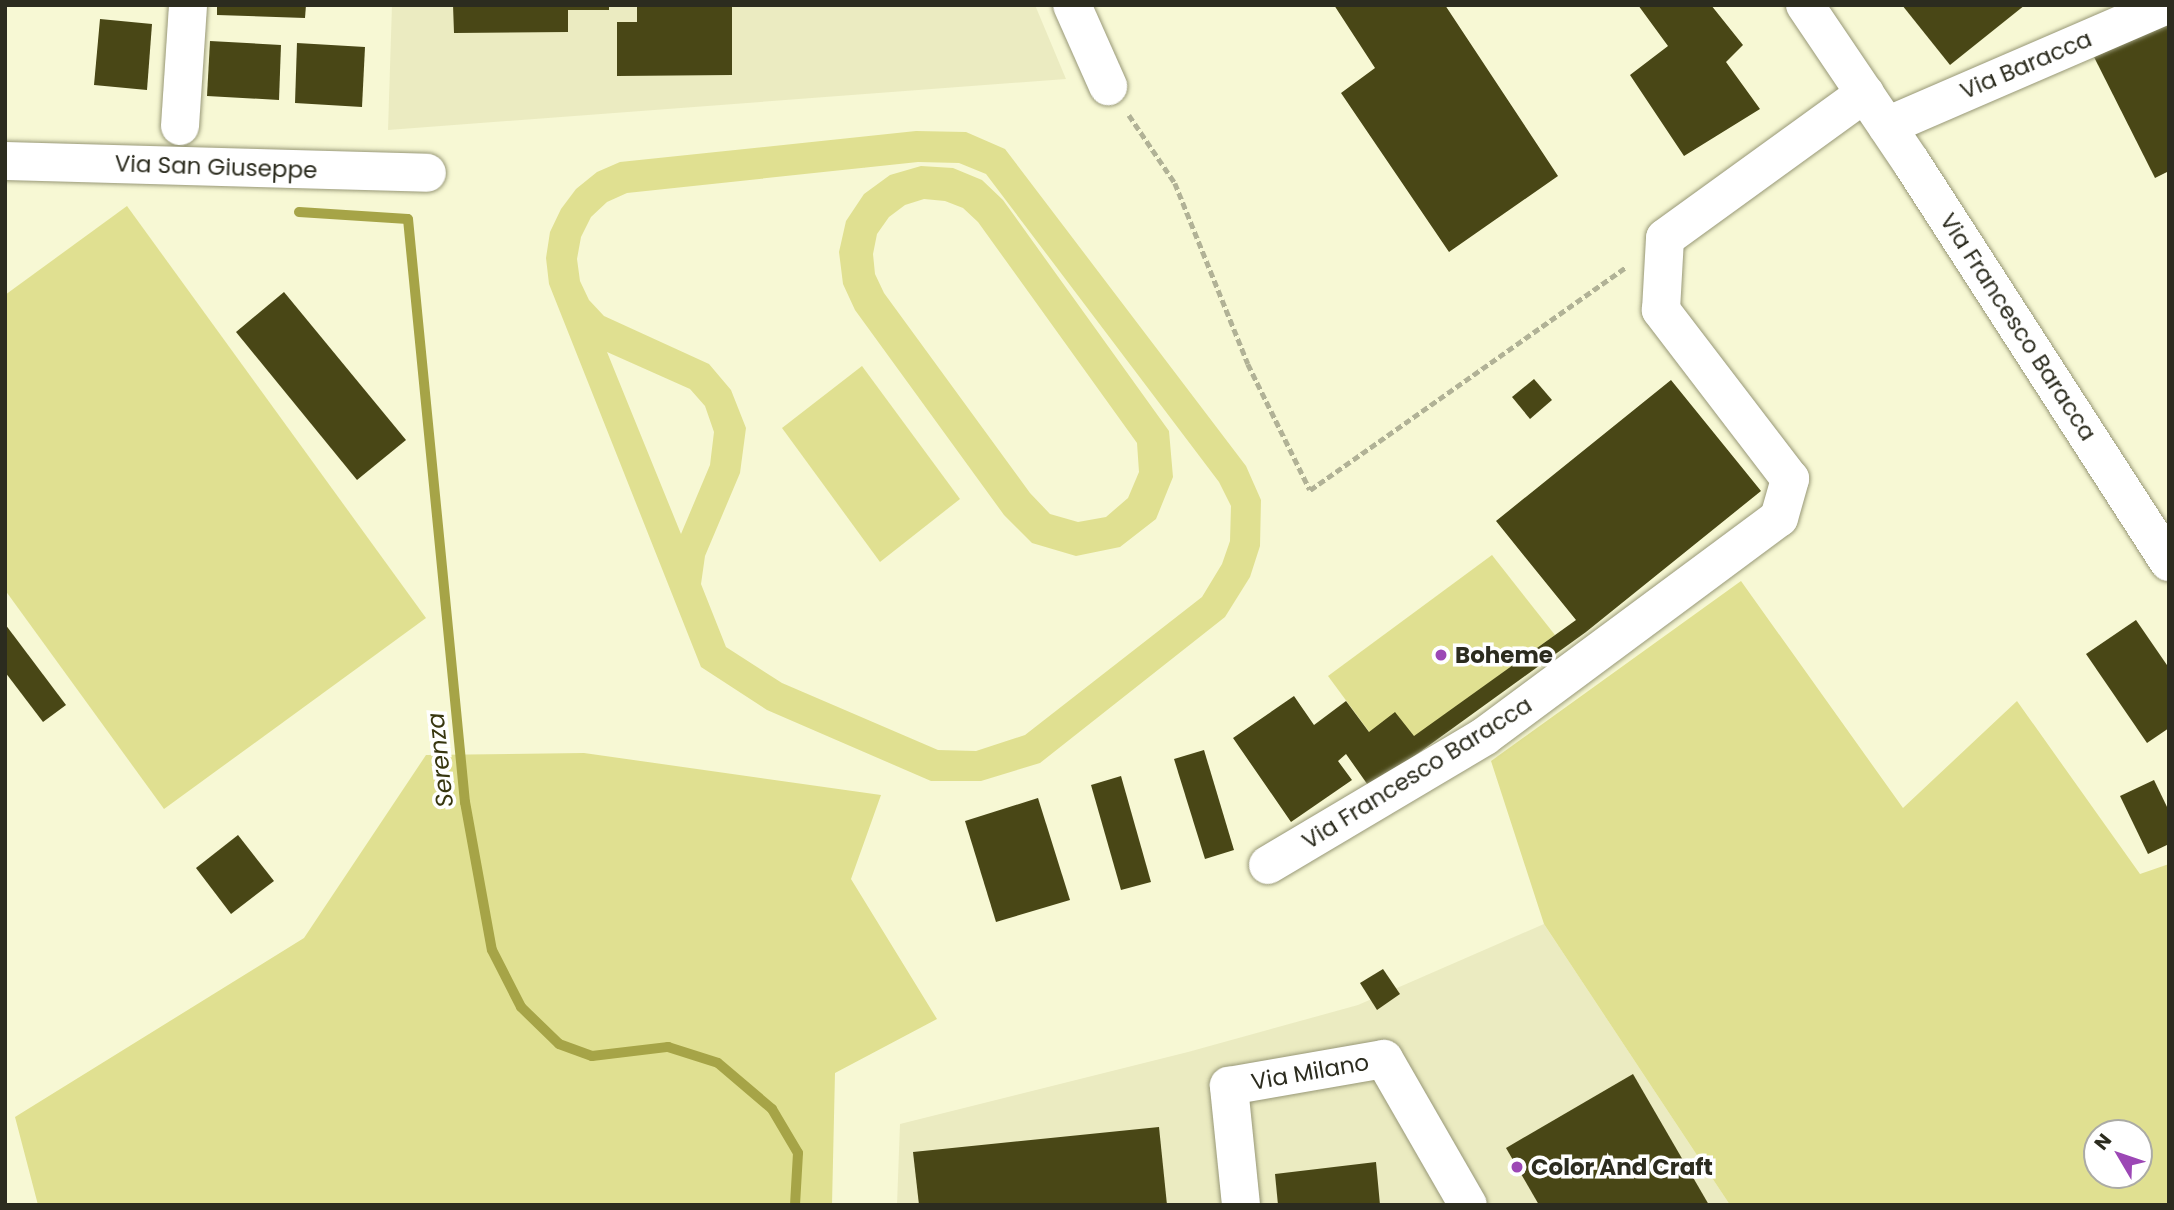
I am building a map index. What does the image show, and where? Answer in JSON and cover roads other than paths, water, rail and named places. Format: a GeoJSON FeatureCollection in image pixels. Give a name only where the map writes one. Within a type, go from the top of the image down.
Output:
{"type":"FeatureCollection","features":[{"type":"Feature","properties":{"kind":"street"},"geometry":{"type":"LineString","coordinates":[[180,126],[188,5]]}},
{"type":"Feature","properties":{"kind":"street"},"geometry":{"type":"LineString","coordinates":[[1072,5],[1108,86]]}},
{"type":"Feature","properties":{"kind":"street","name":"Via Francesco Baracca"},"geometry":{"type":"LineString","coordinates":[[1805,5],[1887,125],[2169,562]]}},
{"type":"Feature","properties":{"kind":"street","name":"Via Baracca"},"geometry":{"type":"LineString","coordinates":[[1887,125],[2166,5]]}},
{"type":"Feature","properties":{"kind":"street","name":"Via Francesco Baracca"},"geometry":{"type":"LineString","coordinates":[[1268,865],[1485,736],[1779,519],[1790,479],[1661,310],[1665,238],[1865,93]]}},
{"type":"Feature","properties":{"kind":"street","name":"Via San Giuseppe"},"geometry":{"type":"LineString","coordinates":[[5,161],[427,173]]}},
{"type":"Feature","properties":{"kind":"street","name":"Via Milano"},"geometry":{"type":"LineString","coordinates":[[1241,1205],[1228,1086],[1384,1059],[1468,1205]]}},
{"type":"Feature","properties":{"kind":"waterway","name":"Serenza"},"geometry":{"type":"LineString","coordinates":[[299,212],[408,219],[465,802],[492,950],[521,1007],[559,1044],[592,1056],[668,1047],[718,1063],[772,1109],[798,1153],[795,1205]]}},
{"type":"Feature","properties":{"kind":"place","name":"Boheme"},"geometry":{"type":"Point","coordinates":[1441,655]}},
{"type":"Feature","properties":{"kind":"place","name":"Color And Craft"},"geometry":{"type":"Point","coordinates":[1517,1167]}}]}
